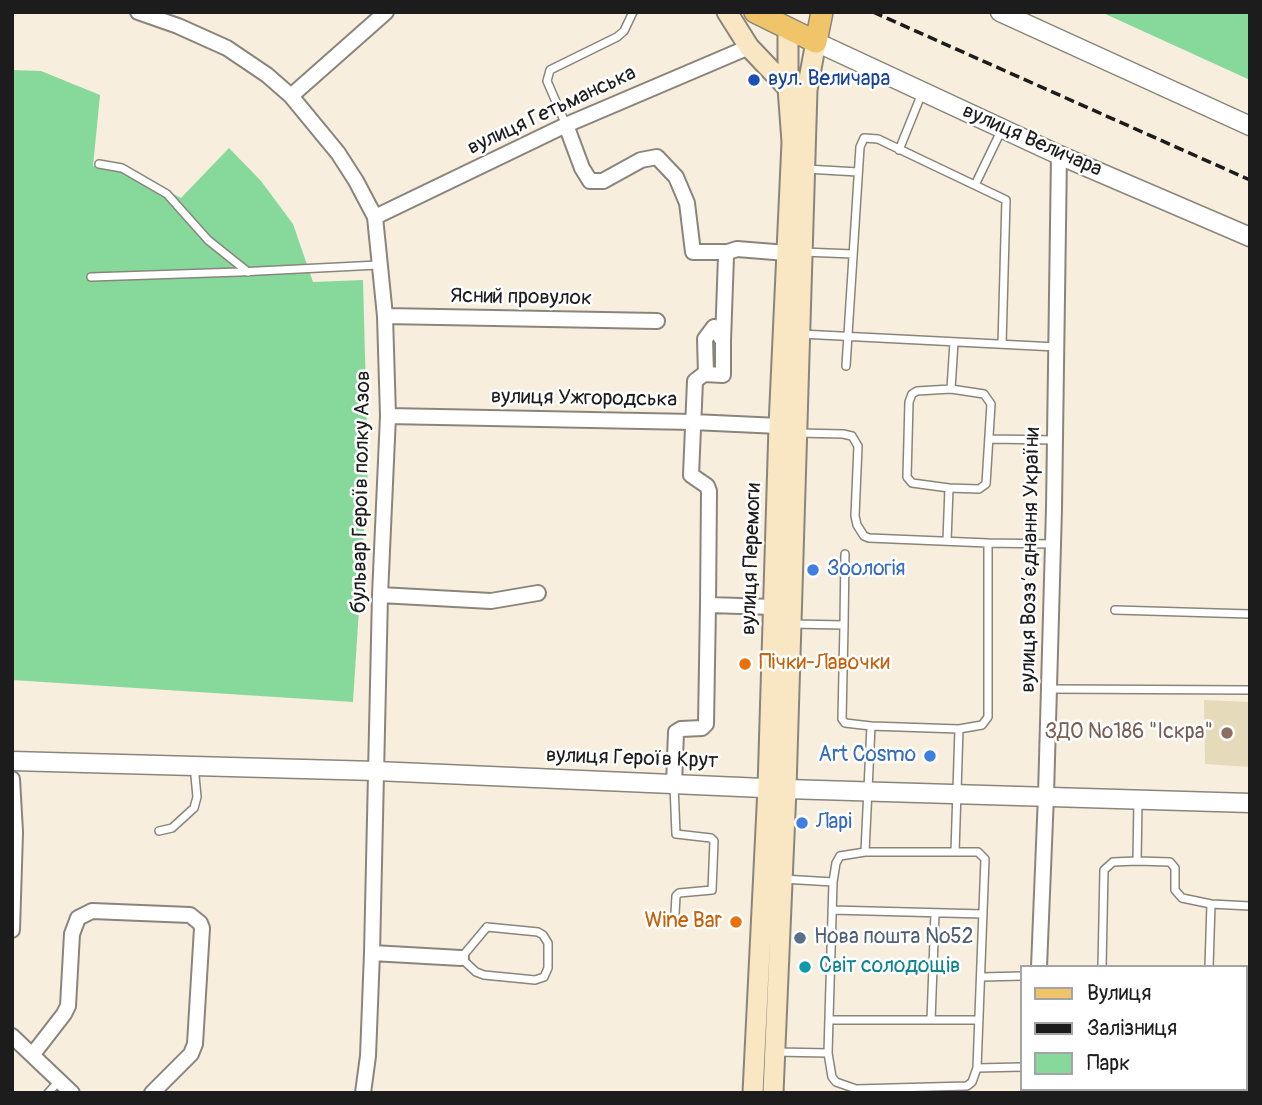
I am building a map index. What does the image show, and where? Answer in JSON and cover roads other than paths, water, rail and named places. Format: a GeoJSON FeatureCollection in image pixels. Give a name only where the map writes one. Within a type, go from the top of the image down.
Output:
{"type":"FeatureCollection","features":[{"type":"Feature","properties":{"kind":"main road"},"geometry":{"type":"LineString","coordinates":[[727,12],[749,47],[798,89]]}},
{"type":"Feature","properties":{"kind":"main road"},"geometry":{"type":"LineString","coordinates":[[755,12],[790,20],[816,42],[822,12]]}},
{"type":"Feature","properties":{"kind":"main road","name":"вулиця Перемоги"},"geometry":{"type":"LineString","coordinates":[[773,1093],[782,878],[777,788],[774,607],[788,430],[795,252],[805,169],[790,20]]}},
{"type":"Feature","properties":{"kind":"main road","name":"вулиця Перемоги"},"geometry":{"type":"LineString","coordinates":[[753,1093],[791,624],[788,430],[800,334],[792,142],[798,89],[816,42]]}},
{"type":"Feature","properties":{"kind":"street","name":"бульвар Героїв полку Азов"},"geometry":{"type":"LineString","coordinates":[[138,12],[179,19],[238,54],[291,96],[338,153],[375,217],[385,316],[388,416],[380,595],[372,953],[368,1056],[363,1093]]}},
{"type":"Feature","properties":{"kind":"street"},"geometry":{"type":"LineString","coordinates":[[291,96],[386,12]]}},
{"type":"Feature","properties":{"kind":"street"},"geometry":{"type":"LineString","coordinates":[[1000,12],[1250,126]]}},
{"type":"Feature","properties":{"kind":"street","name":"вулиця Величара"},"geometry":{"type":"LineString","coordinates":[[816,42],[1059,155],[1250,237]]}},
{"type":"Feature","properties":{"kind":"street","name":"вулиця Гетьманська"},"geometry":{"type":"LineString","coordinates":[[375,217],[566,125],[749,47]]}},
{"type":"Feature","properties":{"kind":"street"},"geometry":{"type":"LineString","coordinates":[[566,125],[590,181],[603,181],[641,160],[657,157],[676,177],[687,202],[693,252],[728,252],[737,249],[795,252]]}},
{"type":"Feature","properties":{"kind":"street","name":"вулиця Воззʼєднання України"},"geometry":{"type":"LineString","coordinates":[[1038,965],[1053,544],[1059,155]]}},
{"type":"Feature","properties":{"kind":"street"},"geometry":{"type":"LineString","coordinates":[[674,784],[676,732],[681,729],[702,728],[706,724],[709,491],[707,486],[691,475],[693,422],[695,382],[706,374],[723,374],[728,252]]}},
{"type":"Feature","properties":{"kind":"street","name":"Ясний провулок"},"geometry":{"type":"LineString","coordinates":[[385,316],[657,321]]}},
{"type":"Feature","properties":{"kind":"street","name":"вулиця Ужгородська"},"geometry":{"type":"LineString","coordinates":[[388,416],[693,422],[788,430]]}},
{"type":"Feature","properties":{"kind":"street"},"geometry":{"type":"LineString","coordinates":[[380,595],[491,601],[538,593]]}},
{"type":"Feature","properties":{"kind":"street"},"geometry":{"type":"LineString","coordinates":[[708,605],[774,607]]}},
{"type":"Feature","properties":{"kind":"street","name":"вулиця Героїв Крут"},"geometry":{"type":"LineString","coordinates":[[12,761],[376,771],[777,788],[1250,803]]}},
{"type":"Feature","properties":{"kind":"street"},"geometry":{"type":"LineString","coordinates":[[12,779],[15,832],[12,930]]}},
{"type":"Feature","properties":{"kind":"street"},"geometry":{"type":"LineString","coordinates":[[33,1054],[68,1006],[72,934],[78,918],[92,911],[190,915],[202,928],[195,1044],[191,1054],[152,1093]]}},
{"type":"Feature","properties":{"kind":"street"},"geometry":{"type":"LineString","coordinates":[[372,953],[461,958]]}},
{"type":"Feature","properties":{"kind":"street"},"geometry":{"type":"LineString","coordinates":[[12,1036],[72,1093]]}},
{"type":"Feature","properties":{"kind":"lane"},"geometry":{"type":"LineString","coordinates":[[566,125],[547,81],[552,66],[617,37],[624,31],[633,12]]}},
{"type":"Feature","properties":{"kind":"lane"},"geometry":{"type":"LineString","coordinates":[[899,150],[923,91]]}},
{"type":"Feature","properties":{"kind":"lane"},"geometry":{"type":"LineString","coordinates":[[975,186],[1003,128]]}},
{"type":"Feature","properties":{"kind":"lane"},"geometry":{"type":"LineString","coordinates":[[846,366],[860,142],[864,138],[878,138],[1006,200],[1002,344]]}},
{"type":"Feature","properties":{"kind":"lane"},"geometry":{"type":"LineString","coordinates":[[99,164],[122,167],[166,194],[208,240],[249,272]]}},
{"type":"Feature","properties":{"kind":"lane"},"geometry":{"type":"LineString","coordinates":[[805,169],[858,172]]}},
{"type":"Feature","properties":{"kind":"lane"},"geometry":{"type":"LineString","coordinates":[[795,252],[853,254]]}},
{"type":"Feature","properties":{"kind":"lane"},"geometry":{"type":"LineString","coordinates":[[91,276],[378,265]]}},
{"type":"Feature","properties":{"kind":"lane"},"geometry":{"type":"LineString","coordinates":[[800,334],[1056,347]]}},
{"type":"Feature","properties":{"kind":"lane"},"geometry":{"type":"LineString","coordinates":[[951,389],[954,342]]}},
{"type":"Feature","properties":{"kind":"lane"},"geometry":{"type":"LineString","coordinates":[[951,389],[987,395],[991,404],[990,439],[987,480],[983,487],[949,488],[908,481],[906,474],[910,398],[917,391],[951,389]]}},
{"type":"Feature","properties":{"kind":"lane"},"geometry":{"type":"LineString","coordinates":[[788,430],[844,434],[855,440],[858,446],[855,516],[864,536],[1053,544]]}},
{"type":"Feature","properties":{"kind":"lane"},"geometry":{"type":"LineString","coordinates":[[990,439],[1055,440]]}},
{"type":"Feature","properties":{"kind":"lane"},"geometry":{"type":"LineString","coordinates":[[947,541],[949,488]]}},
{"type":"Feature","properties":{"kind":"lane"},"geometry":{"type":"LineString","coordinates":[[845,554],[842,719],[845,723],[871,726],[959,729],[982,725],[988,717],[988,543]]}},
{"type":"Feature","properties":{"kind":"lane"},"geometry":{"type":"LineString","coordinates":[[1115,610],[1250,614]]}},
{"type":"Feature","properties":{"kind":"lane"},"geometry":{"type":"LineString","coordinates":[[791,624],[844,625]]}},
{"type":"Feature","properties":{"kind":"lane"},"geometry":{"type":"LineString","coordinates":[[1049,689],[1250,690]]}},
{"type":"Feature","properties":{"kind":"lane"},"geometry":{"type":"LineString","coordinates":[[865,852],[871,726]]}},
{"type":"Feature","properties":{"kind":"lane"},"geometry":{"type":"LineString","coordinates":[[955,852],[959,729]]}},
{"type":"Feature","properties":{"kind":"lane"},"geometry":{"type":"LineString","coordinates":[[159,831],[172,828],[194,808],[197,797],[194,765]]}},
{"type":"Feature","properties":{"kind":"lane"},"geometry":{"type":"LineString","coordinates":[[674,784],[676,834],[711,838],[714,841],[712,890],[679,893],[676,896],[675,914]]}},
{"type":"Feature","properties":{"kind":"lane"},"geometry":{"type":"LineString","coordinates":[[1137,861],[1138,799]]}},
{"type":"Feature","properties":{"kind":"lane"},"geometry":{"type":"LineString","coordinates":[[865,852],[978,852],[983,856],[982,977],[977,1068],[972,1082],[962,1088],[856,1091],[836,1082],[832,1077],[828,1053],[833,882],[840,856],[865,852]]}},
{"type":"Feature","properties":{"kind":"lane"},"geometry":{"type":"LineString","coordinates":[[1102,965],[1104,870],[1113,862],[1170,862],[1175,868],[1174,885],[1182,898],[1211,904],[1250,906]]}},
{"type":"Feature","properties":{"kind":"lane"},"geometry":{"type":"LineString","coordinates":[[782,878],[833,882]]}},
{"type":"Feature","properties":{"kind":"lane"},"geometry":{"type":"LineString","coordinates":[[1209,965],[1211,904]]}},
{"type":"Feature","properties":{"kind":"lane"},"geometry":{"type":"LineString","coordinates":[[832,910],[983,914]]}},
{"type":"Feature","properties":{"kind":"lane"},"geometry":{"type":"LineString","coordinates":[[931,1020],[935,913]]}},
{"type":"Feature","properties":{"kind":"lane"},"geometry":{"type":"LineString","coordinates":[[487,927],[537,932],[546,937],[548,943],[548,971],[538,980],[484,975],[461,958],[487,927]]}},
{"type":"Feature","properties":{"kind":"lane"},"geometry":{"type":"LineString","coordinates":[[982,977],[1020,976]]}},
{"type":"Feature","properties":{"kind":"lane"},"geometry":{"type":"LineString","coordinates":[[831,1020],[979,1020]]}},
{"type":"Feature","properties":{"kind":"lane"},"geometry":{"type":"LineString","coordinates":[[775,1052],[828,1053]]}},
{"type":"Feature","properties":{"kind":"lane"},"geometry":{"type":"LineString","coordinates":[[977,1068],[1020,1068]]}},
{"type":"Feature","properties":{"kind":"lane"},"geometry":{"type":"LineString","coordinates":[[48,1093],[60,1080]]}},
{"type":"Feature","properties":{"kind":"railway"},"geometry":{"type":"LineString","coordinates":[[873,12],[1250,180]]}},
{"type":"Feature","properties":{"kind":"place","name":"вул. Величара"},"geometry":{"type":"Point","coordinates":[754,80]}},
{"type":"Feature","properties":{"kind":"place","name":"Зоологія"},"geometry":{"type":"Point","coordinates":[813,570]}},
{"type":"Feature","properties":{"kind":"place","name":"Пічки-Лавочки"},"geometry":{"type":"Point","coordinates":[745,664]}},
{"type":"Feature","properties":{"kind":"place","name":"ЗДО №186 \"Іскра\""},"geometry":{"type":"Point","coordinates":[1227,733]}},
{"type":"Feature","properties":{"kind":"place","name":"Art Cosmo"},"geometry":{"type":"Point","coordinates":[930,756]}},
{"type":"Feature","properties":{"kind":"place","name":"Ларі"},"geometry":{"type":"Point","coordinates":[802,823]}},
{"type":"Feature","properties":{"kind":"place","name":"Wine Bar"},"geometry":{"type":"Point","coordinates":[736,922]}},
{"type":"Feature","properties":{"kind":"place","name":"Нова пошта №52"},"geometry":{"type":"Point","coordinates":[800,938]}},
{"type":"Feature","properties":{"kind":"place","name":"Світ солодощів"},"geometry":{"type":"Point","coordinates":[805,967]}}]}
